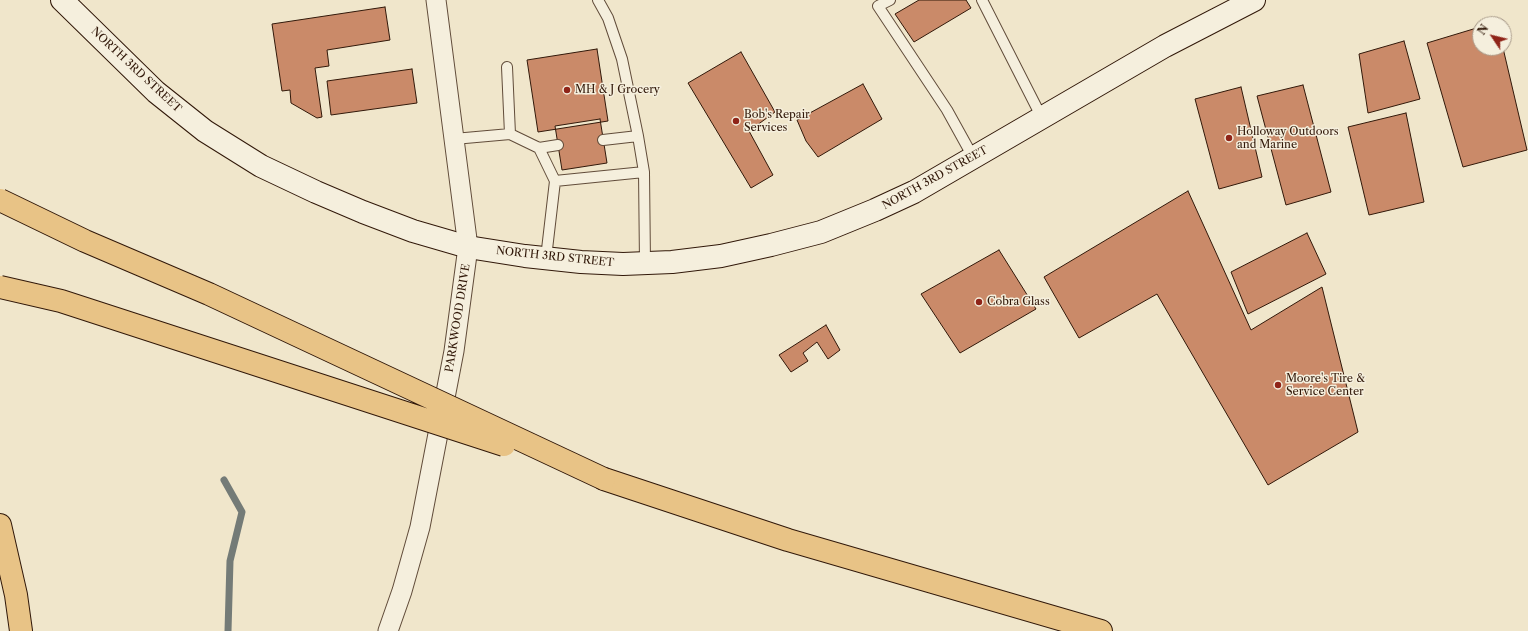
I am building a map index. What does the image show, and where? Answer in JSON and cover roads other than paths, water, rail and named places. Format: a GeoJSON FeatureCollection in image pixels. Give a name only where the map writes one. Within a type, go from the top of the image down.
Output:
{"type":"FeatureCollection","features":[{"type":"Feature","properties":{"kind":"highway"},"geometry":{"type":"LineString","coordinates":[[0,200],[85,241],[208,294],[604,479]]}},
{"type":"Feature","properties":{"kind":"highway"},"geometry":{"type":"LineString","coordinates":[[0,287],[69,304],[369,401],[788,540],[1100,631]]}},
{"type":"Feature","properties":{"kind":"highway"},"geometry":{"type":"LineString","coordinates":[[0,525],[16,595],[21,631]]}},
{"type":"Feature","properties":{"kind":"main road","name":"NORTH 3RD STREET"},"geometry":{"type":"LineString","coordinates":[[62,0],[156,92],[205,131],[261,166],[316,192],[413,231],[468,247],[546,258],[623,264],[672,262],[721,256],[821,232],[875,210],[914,192],[1165,46],[1254,0]]}},
{"type":"Feature","properties":{"kind":"street","name":"PARKWOOD DRIVE"},"geometry":{"type":"LineString","coordinates":[[388,631],[402,591],[420,527],[454,352],[468,247],[454,138],[441,3]]}},
{"type":"Feature","properties":{"kind":"lane"},"geometry":{"type":"LineString","coordinates":[[598,0],[608,18],[622,59],[638,136],[644,172],[645,263]]}},
{"type":"Feature","properties":{"kind":"lane"},"geometry":{"type":"LineString","coordinates":[[890,0],[878,6],[947,110],[973,157]]}},
{"type":"Feature","properties":{"kind":"lane"},"geometry":{"type":"LineString","coordinates":[[982,0],[1042,118]]}},
{"type":"Feature","properties":{"kind":"lane"},"geometry":{"type":"LineString","coordinates":[[507,67],[510,134]]}},
{"type":"Feature","properties":{"kind":"lane"},"geometry":{"type":"LineString","coordinates":[[454,138],[510,134],[539,148],[558,145]]}},
{"type":"Feature","properties":{"kind":"lane"},"geometry":{"type":"LineString","coordinates":[[604,140],[638,136]]}},
{"type":"Feature","properties":{"kind":"lane"},"geometry":{"type":"LineString","coordinates":[[539,148],[555,181],[546,258]]}},
{"type":"Feature","properties":{"kind":"lane"},"geometry":{"type":"LineString","coordinates":[[555,181],[644,172]]}},
{"type":"Feature","properties":{"kind":"waterway"},"geometry":{"type":"LineString","coordinates":[[224,480],[242,512],[230,561],[228,631]]}},
{"type":"Feature","properties":{"kind":"place","name":"MH & J Grocery"},"geometry":{"type":"Point","coordinates":[567,90]}},
{"type":"Feature","properties":{"kind":"place","name":"Bob's Repair Services"},"geometry":{"type":"Point","coordinates":[736,121]}},
{"type":"Feature","properties":{"kind":"place","name":"Holloway Outdoors and Marine"},"geometry":{"type":"Point","coordinates":[1229,138]}},
{"type":"Feature","properties":{"kind":"place","name":"Cobra Glass"},"geometry":{"type":"Point","coordinates":[979,302]}},
{"type":"Feature","properties":{"kind":"place","name":"Moore's Tire & Service Center"},"geometry":{"type":"Point","coordinates":[1278,385]}}]}
